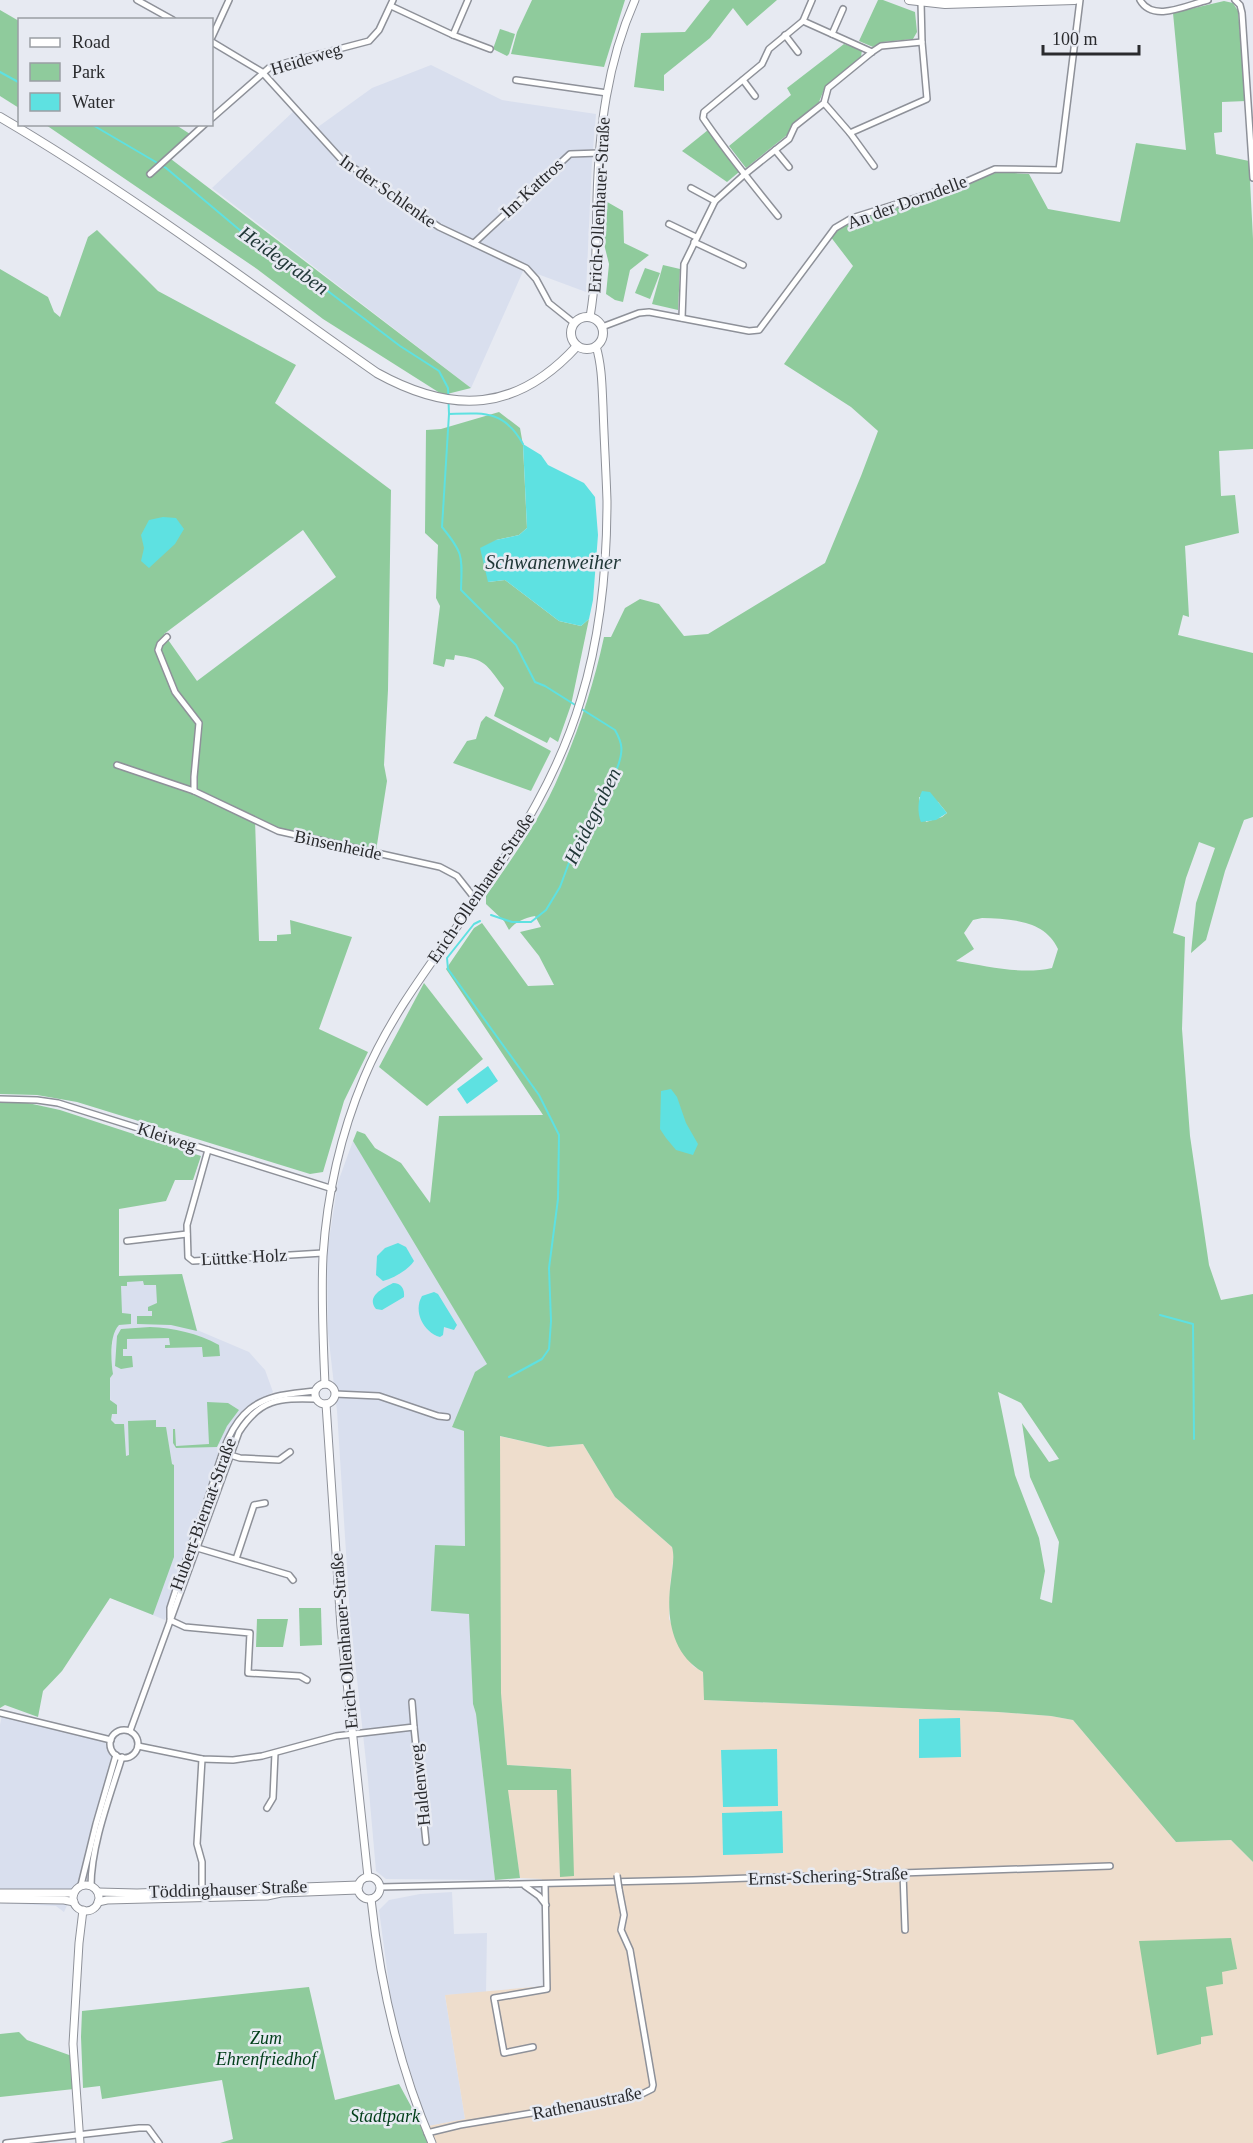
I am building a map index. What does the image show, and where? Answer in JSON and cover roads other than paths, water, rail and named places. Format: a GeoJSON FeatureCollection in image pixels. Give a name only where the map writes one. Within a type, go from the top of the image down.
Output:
{"type":"FeatureCollection","features":[{"type":"Feature","properties":{"kind":"main road"},"geometry":{"type":"LineString","coordinates":[[909,0],[945,4],[1075,0]]}},
{"type":"Feature","properties":{"kind":"main road"},"geometry":{"type":"LineString","coordinates":[[0,117],[205,251],[376,373],[402,387],[434,397],[457,400],[490,399],[520,390],[551,372],[577,346]]}},
{"type":"Feature","properties":{"kind":"main road"},"geometry":{"type":"LineString","coordinates":[[590,317],[602,327],[602,338],[596,346],[586,349],[577,346],[571,333],[574,323],[582,318],[590,317]]}},
{"type":"Feature","properties":{"kind":"street"},"geometry":{"type":"LineString","coordinates":[[137,0],[169,18]]}},
{"type":"Feature","properties":{"kind":"street"},"geometry":{"type":"LineString","coordinates":[[213,35],[229,0]]}},
{"type":"Feature","properties":{"kind":"street"},"geometry":{"type":"LineString","coordinates":[[453,35],[468,0]]}},
{"type":"Feature","properties":{"kind":"street","name":"Erich-Ollenhauer-Straße"},"geometry":{"type":"LineString","coordinates":[[590,317],[596,272],[599,153],[607,93],[616,52],[635,0]]}},
{"type":"Feature","properties":{"kind":"street"},"geometry":{"type":"LineString","coordinates":[[778,216],[711,130],[702,115],[762,64],[769,49],[803,21],[812,0]]}},
{"type":"Feature","properties":{"kind":"street","name":"An der Dorndelle"},"geometry":{"type":"LineString","coordinates":[[602,327],[639,313],[649,312],[749,331],[759,330],[836,228],[852,218],[963,183],[995,169],[1059,170],[1080,0]]}},
{"type":"Feature","properties":{"kind":"street"},"geometry":{"type":"LineString","coordinates":[[1140,0],[1146,8],[1154,12],[1208,0]]}},
{"type":"Feature","properties":{"kind":"street"},"geometry":{"type":"LineString","coordinates":[[1235,0],[1240,5],[1242,13],[1253,178]]}},
{"type":"Feature","properties":{"kind":"street"},"geometry":{"type":"LineString","coordinates":[[850,133],[927,99],[921,2]]}},
{"type":"Feature","properties":{"kind":"street"},"geometry":{"type":"LineString","coordinates":[[392,3],[453,35],[490,49]]}},
{"type":"Feature","properties":{"kind":"street","name":"Heideweg"},"geometry":{"type":"LineString","coordinates":[[213,117],[270,67],[369,40],[379,30],[392,3]]}},
{"type":"Feature","properties":{"kind":"street"},"geometry":{"type":"LineString","coordinates":[[832,34],[843,9]]}},
{"type":"Feature","properties":{"kind":"street"},"geometry":{"type":"LineString","coordinates":[[803,21],[872,52]]}},
{"type":"Feature","properties":{"kind":"street"},"geometry":{"type":"LineString","coordinates":[[785,35],[798,52]]}},
{"type":"Feature","properties":{"kind":"street"},"geometry":{"type":"LineString","coordinates":[[682,318],[683,271],[695,240],[715,201],[789,139],[795,126],[824,103],[828,88],[872,52],[881,46],[922,42]]}},
{"type":"Feature","properties":{"kind":"street","name":"In der Schlenke"},"geometry":{"type":"LineString","coordinates":[[213,43],[262,72],[341,159],[439,227],[526,268],[536,279],[549,303],[574,323]]}},
{"type":"Feature","properties":{"kind":"street","name":"Erich-Ollenhauer-Straße"},"geometry":{"type":"LineString","coordinates":[[516,80],[607,93]]}},
{"type":"Feature","properties":{"kind":"street"},"geometry":{"type":"LineString","coordinates":[[743,80],[755,96]]}},
{"type":"Feature","properties":{"kind":"street"},"geometry":{"type":"LineString","coordinates":[[824,103],[874,166]]}},
{"type":"Feature","properties":{"kind":"street"},"geometry":{"type":"LineString","coordinates":[[150,174],[203,126]]}},
{"type":"Feature","properties":{"kind":"street"},"geometry":{"type":"LineString","coordinates":[[775,150],[789,167]]}},
{"type":"Feature","properties":{"kind":"street","name":"Im Kattros"},"geometry":{"type":"LineString","coordinates":[[474,243],[570,154],[599,153]]}},
{"type":"Feature","properties":{"kind":"street"},"geometry":{"type":"LineString","coordinates":[[691,188],[715,201]]}},
{"type":"Feature","properties":{"kind":"street"},"geometry":{"type":"LineString","coordinates":[[669,224],[743,265]]}},
{"type":"Feature","properties":{"kind":"street","name":"Erich-Ollenhauer-Straße"},"geometry":{"type":"LineString","coordinates":[[325,1384],[322,1306],[323,1253],[333,1189],[347,1124],[380,1043],[422,976],[504,859],[544,790],[580,703],[597,635],[606,553],[607,484],[601,376],[596,346]]}},
{"type":"Feature","properties":{"kind":"street"},"geometry":{"type":"LineString","coordinates":[[167,638],[160,644],[158,650],[175,692],[200,723],[195,757],[194,791]]}},
{"type":"Feature","properties":{"kind":"street","name":"Binsenheide"},"geometry":{"type":"LineString","coordinates":[[117,765],[194,791],[278,831],[440,867],[457,876],[476,900]]}},
{"type":"Feature","properties":{"kind":"street","name":"Kleiweg"},"geometry":{"type":"LineString","coordinates":[[0,1099],[58,1103],[333,1189]]}},
{"type":"Feature","properties":{"kind":"street","name":"Lüttke Holz"},"geometry":{"type":"LineString","coordinates":[[208,1150],[191,1210],[187,1234],[188,1257],[193,1261],[323,1253]]}},
{"type":"Feature","properties":{"kind":"street","name":"Lüttke Holz"},"geometry":{"type":"LineString","coordinates":[[127,1240],[187,1234]]}},
{"type":"Feature","properties":{"kind":"street"},"geometry":{"type":"LineString","coordinates":[[325,1384],[331,1386],[335,1394],[333,1400],[326,1404],[320,1403],[315,1395],[319,1386],[325,1384]]}},
{"type":"Feature","properties":{"kind":"street"},"geometry":{"type":"LineString","coordinates":[[335,1394],[379,1396],[447,1417]]}},
{"type":"Feature","properties":{"kind":"street","name":"Hubert-Biernat-Straße"},"geometry":{"type":"LineString","coordinates":[[130,1731],[197,1548],[234,1428],[249,1414],[278,1400],[315,1395]]}},
{"type":"Feature","properties":{"kind":"street","name":"Erich-Ollenhauer-Straße"},"geometry":{"type":"LineString","coordinates":[[326,1404],[335,1553],[368,1877]]}},
{"type":"Feature","properties":{"kind":"street"},"geometry":{"type":"LineString","coordinates":[[226,1454],[240,1458],[279,1460],[290,1452]]}},
{"type":"Feature","properties":{"kind":"street","name":"Hubert-Biernat-Straße"},"geometry":{"type":"LineString","coordinates":[[170,1620],[170,1608],[190,1545],[226,1454]]}},
{"type":"Feature","properties":{"kind":"street"},"geometry":{"type":"LineString","coordinates":[[236,1559],[254,1505],[265,1503]]}},
{"type":"Feature","properties":{"kind":"street"},"geometry":{"type":"LineString","coordinates":[[190,1545],[289,1575],[293,1580]]}},
{"type":"Feature","properties":{"kind":"street"},"geometry":{"type":"LineString","coordinates":[[170,1620],[185,1627],[250,1632],[248,1673],[300,1676],[307,1680]]}},
{"type":"Feature","properties":{"kind":"street","name":"Haldenweg"},"geometry":{"type":"LineString","coordinates":[[412,1702],[426,1842]]}},
{"type":"Feature","properties":{"kind":"street"},"geometry":{"type":"LineString","coordinates":[[0,1713],[111,1740]]}},
{"type":"Feature","properties":{"kind":"street","name":"Haldenweg"},"geometry":{"type":"LineString","coordinates":[[138,1746],[202,1759],[233,1760],[275,1753],[314,1741],[414,1727]]}},
{"type":"Feature","properties":{"kind":"street"},"geometry":{"type":"LineString","coordinates":[[118,1731],[130,1731],[136,1737],[138,1746],[132,1755],[119,1756],[111,1748],[111,1740],[118,1731]]}},
{"type":"Feature","properties":{"kind":"street"},"geometry":{"type":"LineString","coordinates":[[267,1808],[273,1797],[275,1753]]}},
{"type":"Feature","properties":{"kind":"street"},"geometry":{"type":"LineString","coordinates":[[74,1902],[74,1893],[81,1885],[96,1824],[119,1756]]}},
{"type":"Feature","properties":{"kind":"street"},"geometry":{"type":"LineString","coordinates":[[91,1886],[98,1843],[119,1756]]}},
{"type":"Feature","properties":{"kind":"street"},"geometry":{"type":"LineString","coordinates":[[202,1759],[197,1844],[202,1862],[202,1889]]}},
{"type":"Feature","properties":{"kind":"street","name":"Ernst-Schering-Straße"},"geometry":{"type":"LineString","coordinates":[[380,1887],[523,1885],[1110,1866]]}},
{"type":"Feature","properties":{"kind":"street","name":"Rathenaustraße"},"geometry":{"type":"LineString","coordinates":[[427,2133],[460,2125],[640,2095],[652,2089],[630,1950],[621,1930],[624,1915],[616,1872]]}},
{"type":"Feature","properties":{"kind":"street"},"geometry":{"type":"LineString","coordinates":[[903,1873],[905,1930]]}},
{"type":"Feature","properties":{"kind":"street"},"geometry":{"type":"LineString","coordinates":[[368,1877],[376,1880],[380,1887],[378,1895],[371,1899],[363,1897],[359,1888],[362,1880],[368,1877]]}},
{"type":"Feature","properties":{"kind":"street"},"geometry":{"type":"LineString","coordinates":[[533,2047],[504,2053],[494,1998],[547,1989],[545,1884]]}},
{"type":"Feature","properties":{"kind":"street"},"geometry":{"type":"LineString","coordinates":[[81,1885],[91,1886],[98,1892],[98,1902]]}},
{"type":"Feature","properties":{"kind":"street"},"geometry":{"type":"LineString","coordinates":[[523,1885],[539,1896],[546,1905]]}},
{"type":"Feature","properties":{"kind":"street","name":"Töddinghauser Straße"},"geometry":{"type":"LineString","coordinates":[[98,1892],[359,1888]]}},
{"type":"Feature","properties":{"kind":"street","name":"Töddinghauser Straße"},"geometry":{"type":"LineString","coordinates":[[83,1910],[94,1908],[98,1902],[107,1900],[267,1896],[280,1893],[359,1888]]}},
{"type":"Feature","properties":{"kind":"street"},"geometry":{"type":"LineString","coordinates":[[0,1893],[74,1893]]}},
{"type":"Feature","properties":{"kind":"street"},"geometry":{"type":"LineString","coordinates":[[0,1899],[74,1902],[83,1910],[73,2044],[80,2143]]}},
{"type":"Feature","properties":{"kind":"street"},"geometry":{"type":"LineString","coordinates":[[371,1899],[386,1998],[396,2045],[432,2143]]}},
{"type":"Feature","properties":{"kind":"street"},"geometry":{"type":"LineString","coordinates":[[6,2143],[148,2128],[157,2141]]}},
{"type":"Feature","properties":{"kind":"water","name":"Schwanenweiher"},"geometry":{"type":"Polygon","coordinates":[[[523,444],[541,455],[548,465],[584,483],[595,497],[598,535],[593,600],[589,619],[581,626],[559,621],[505,580],[488,582],[480,548],[496,540],[519,535],[527,528],[523,444]]]}},
{"type":"Feature","properties":{"kind":"water"},"geometry":{"type":"Polygon","coordinates":[[[163,517],[176,518],[184,529],[175,544],[149,568],[141,561],[144,548],[141,535],[149,520],[163,517]]]}},
{"type":"Feature","properties":{"kind":"water"},"geometry":{"type":"Polygon","coordinates":[[[922,791],[930,792],[947,813],[936,820],[921,822],[918,806],[922,791]]]}},
{"type":"Feature","properties":{"kind":"water"},"geometry":{"type":"Polygon","coordinates":[[[488,1066],[498,1081],[467,1104],[457,1089],[488,1066]]]}},
{"type":"Feature","properties":{"kind":"water"},"geometry":{"type":"Polygon","coordinates":[[[671,1089],[677,1097],[686,1123],[698,1144],[693,1155],[676,1150],[660,1129],[661,1091],[671,1089]]]}},
{"type":"Feature","properties":{"kind":"water"},"geometry":{"type":"Polygon","coordinates":[[[398,1243],[406,1247],[414,1261],[408,1268],[383,1281],[376,1275],[377,1256],[385,1248],[398,1243]]]}},
{"type":"Feature","properties":{"kind":"water"},"geometry":{"type":"Polygon","coordinates":[[[393,1283],[402,1287],[404,1297],[382,1310],[376,1309],[373,1304],[374,1297],[380,1290],[393,1283]]]}},
{"type":"Feature","properties":{"kind":"water"},"geometry":{"type":"Polygon","coordinates":[[[434,1292],[438,1294],[457,1325],[454,1330],[444,1327],[443,1335],[440,1337],[424,1326],[419,1314],[419,1302],[422,1296],[434,1292]]]}},
{"type":"Feature","properties":{"kind":"water"},"geometry":{"type":"Polygon","coordinates":[[[960,1718],[961,1757],[919,1758],[919,1719],[960,1718]]]}},
{"type":"Feature","properties":{"kind":"water"},"geometry":{"type":"Polygon","coordinates":[[[777,1749],[778,1806],[723,1807],[721,1750],[777,1749]]]}},
{"type":"Feature","properties":{"kind":"water"},"geometry":{"type":"Polygon","coordinates":[[[782,1811],[783,1853],[723,1855],[722,1813],[782,1811]]]}},
{"type":"Feature","properties":{"kind":"waterway","name":"Heidegraben"},"geometry":{"type":"LineString","coordinates":[[0,72],[18,82]]}},
{"type":"Feature","properties":{"kind":"waterway","name":"Heidegraben"},"geometry":{"type":"LineString","coordinates":[[94,126],[166,168],[267,253],[316,282],[400,346],[439,371],[448,388],[449,414],[473,413],[500,419],[516,433],[523,444]]}},
{"type":"Feature","properties":{"kind":"waterway","name":"Heidegraben"},"geometry":{"type":"LineString","coordinates":[[449,414],[442,527],[460,556],[461,590],[516,645],[535,682],[615,730],[620,739],[621,748],[618,766],[570,860],[560,887],[546,910],[531,922],[512,922],[491,915]]}},
{"type":"Feature","properties":{"kind":"waterway","name":"Heidegraben"},"geometry":{"type":"LineString","coordinates":[[480,921],[474,924],[447,958],[448,969],[539,1095],[559,1135],[558,1199],[549,1268],[551,1321],[549,1349],[542,1359],[509,1377]]}},
{"type":"Feature","properties":{"kind":"waterway"},"geometry":{"type":"LineString","coordinates":[[1160,1315],[1193,1324],[1194,1439]]}},
{"type":"Feature","properties":{"kind":"park label","name":"Zum Ehrenfriedhof"},"geometry":{"type":"Point","coordinates":[266,2048]}},
{"type":"Feature","properties":{"kind":"park label","name":"Stadtpark"},"geometry":{"type":"Point","coordinates":[385,2116]}}]}
